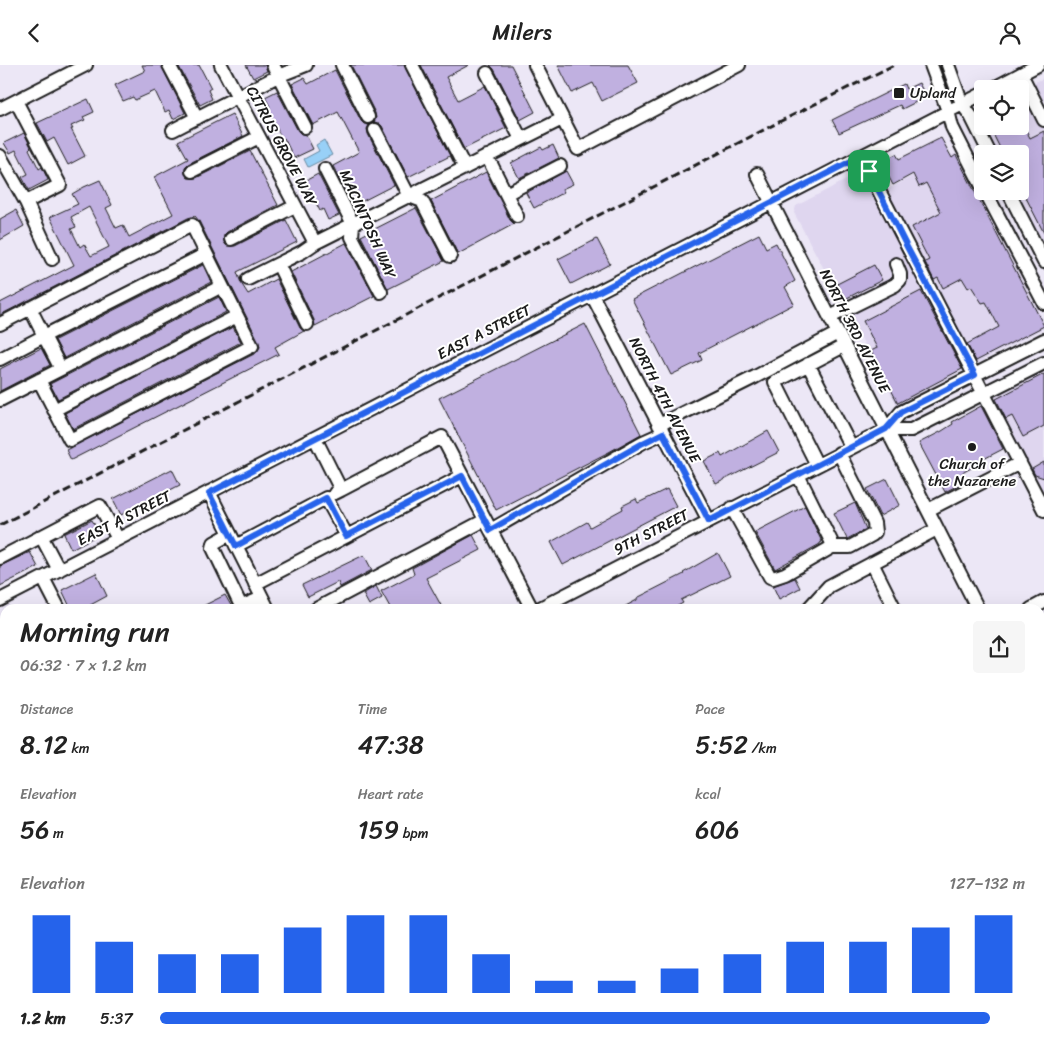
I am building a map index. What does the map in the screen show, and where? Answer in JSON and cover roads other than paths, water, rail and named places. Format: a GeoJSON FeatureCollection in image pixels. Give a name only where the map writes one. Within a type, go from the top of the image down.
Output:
{"type":"FeatureCollection","features":[{"type":"Feature","properties":{"kind":"street"},"geometry":{"type":"LineString","coordinates":[[0,109],[86,65]]}},
{"type":"Feature","properties":{"kind":"street"},"geometry":{"type":"LineString","coordinates":[[169,65],[197,118]]}},
{"type":"Feature","properties":{"kind":"street","name":"CITRUS GROVE WAY"},"geometry":{"type":"LineString","coordinates":[[221,65],[315,243]]}},
{"type":"Feature","properties":{"kind":"street"},"geometry":{"type":"LineString","coordinates":[[172,130],[237,97],[276,70],[306,65]]}},
{"type":"Feature","properties":{"kind":"street"},"geometry":{"type":"LineString","coordinates":[[342,65],[368,117]]}},
{"type":"Feature","properties":{"kind":"street"},"geometry":{"type":"LineString","coordinates":[[412,65],[465,168]]}},
{"type":"Feature","properties":{"kind":"street"},"geometry":{"type":"LineString","coordinates":[[535,65],[578,149],[739,65]]}},
{"type":"Feature","properties":{"kind":"street"},"geometry":{"type":"LineString","coordinates":[[931,65],[952,127],[974,170]]}},
{"type":"Feature","properties":{"kind":"street"},"geometry":{"type":"LineString","coordinates":[[948,65],[962,104],[971,116],[986,145]]}},
{"type":"Feature","properties":{"kind":"street"},"geometry":{"type":"LineString","coordinates":[[1007,80],[1028,68],[1044,121]]}},
{"type":"Feature","properties":{"kind":"street"},"geometry":{"type":"LineString","coordinates":[[276,70],[305,127]]}},
{"type":"Feature","properties":{"kind":"street"},"geometry":{"type":"LineString","coordinates":[[487,73],[521,139]]}},
{"type":"Feature","properties":{"kind":"street","name":"EAST A STREET"},"geometry":{"type":"LineString","coordinates":[[0,601],[974,97]]}},
{"type":"Feature","properties":{"kind":"street"},"geometry":{"type":"LineString","coordinates":[[16,101],[60,185],[26,202]]}},
{"type":"Feature","properties":{"kind":"street"},"geometry":{"type":"LineString","coordinates":[[248,279],[302,252],[315,243],[562,119]]}},
{"type":"Feature","properties":{"kind":"street"},"geometry":{"type":"LineString","coordinates":[[375,130],[409,196],[422,201],[450,256]]}},
{"type":"Feature","properties":{"kind":"street"},"geometry":{"type":"LineString","coordinates":[[192,171],[259,137]]}},
{"type":"Feature","properties":{"kind":"street"},"geometry":{"type":"LineString","coordinates":[[0,156],[26,202],[52,259]]}},
{"type":"Feature","properties":{"kind":"street"},"geometry":{"type":"LineString","coordinates":[[861,156],[1044,510]]}},
{"type":"Feature","properties":{"kind":"street"},"geometry":{"type":"LineString","coordinates":[[487,157],[517,216]]}},
{"type":"Feature","properties":{"kind":"street"},"geometry":{"type":"LineString","coordinates":[[506,194],[560,166]]}},
{"type":"Feature","properties":{"kind":"street","name":"MACINTOSH WAY"},"geometry":{"type":"LineString","coordinates":[[325,169],[353,224],[352,237],[381,292]]}},
{"type":"Feature","properties":{"kind":"street","name":"NORTH 3RD AVENUE"},"geometry":{"type":"LineString","coordinates":[[757,173],[975,604]]}},
{"type":"Feature","properties":{"kind":"street"},"geometry":{"type":"LineString","coordinates":[[991,200],[1044,303]]}},
{"type":"Feature","properties":{"kind":"street"},"geometry":{"type":"LineString","coordinates":[[1013,200],[1044,262]]}},
{"type":"Feature","properties":{"kind":"street"},"geometry":{"type":"LineString","coordinates":[[231,239],[295,206]]}},
{"type":"Feature","properties":{"kind":"street"},"geometry":{"type":"LineString","coordinates":[[0,324],[192,225],[252,346],[70,440],[39,380]]}},
{"type":"Feature","properties":{"kind":"street"},"geometry":{"type":"LineString","coordinates":[[0,359],[206,254]]}},
{"type":"Feature","properties":{"kind":"street"},"geometry":{"type":"LineString","coordinates":[[278,264],[307,324]]}},
{"type":"Feature","properties":{"kind":"street"},"geometry":{"type":"LineString","coordinates":[[830,317],[895,285],[900,280],[896,264]]}},
{"type":"Feature","properties":{"kind":"street"},"geometry":{"type":"LineString","coordinates":[[0,400],[222,286]]}},
{"type":"Feature","properties":{"kind":"street","name":"NORTH 4TH AVENUE"},"geometry":{"type":"LineString","coordinates":[[592,295],[709,521]]}},
{"type":"Feature","properties":{"kind":"street"},"geometry":{"type":"LineString","coordinates":[[30,308],[61,369]]}},
{"type":"Feature","properties":{"kind":"street"},"geometry":{"type":"LineString","coordinates":[[54,410],[237,316]]}},
{"type":"Feature","properties":{"kind":"street"},"geometry":{"type":"LineString","coordinates":[[326,604],[488,525],[643,443],[661,429],[838,333]]}},
{"type":"Feature","properties":{"kind":"street","name":"9TH STREET"},"geometry":{"type":"LineString","coordinates":[[548,604],[886,429],[901,412],[1044,341]]}},
{"type":"Feature","properties":{"kind":"street"},"geometry":{"type":"LineString","coordinates":[[817,465],[775,383],[844,345]]}},
{"type":"Feature","properties":{"kind":"street"},"geometry":{"type":"LineString","coordinates":[[886,429],[911,431],[1044,363]]}},
{"type":"Feature","properties":{"kind":"street"},"geometry":{"type":"LineString","coordinates":[[808,364],[851,447]]}},
{"type":"Feature","properties":{"kind":"street"},"geometry":{"type":"LineString","coordinates":[[236,546],[442,437],[529,604]]}},
{"type":"Feature","properties":{"kind":"street"},"geometry":{"type":"LineString","coordinates":[[314,438],[341,490]]}},
{"type":"Feature","properties":{"kind":"street"},"geometry":{"type":"LineString","coordinates":[[732,508],[768,573],[773,578],[786,574],[832,547],[850,547],[875,532],[874,523],[839,453]]}},
{"type":"Feature","properties":{"kind":"street"},"geometry":{"type":"LineString","coordinates":[[928,511],[1020,463]]}},
{"type":"Feature","properties":{"kind":"street"},"geometry":{"type":"LineString","coordinates":[[798,475],[831,541],[832,547]]}},
{"type":"Feature","properties":{"kind":"street"},"geometry":{"type":"LineString","coordinates":[[255,584],[462,476]]}},
{"type":"Feature","properties":{"kind":"street"},"geometry":{"type":"LineString","coordinates":[[209,493],[265,603]]}},
{"type":"Feature","properties":{"kind":"street"},"geometry":{"type":"LineString","coordinates":[[326,498],[346,536]]}},
{"type":"Feature","properties":{"kind":"street"},"geometry":{"type":"LineString","coordinates":[[0,558],[100,506],[118,539]]}},
{"type":"Feature","properties":{"kind":"street"},"geometry":{"type":"LineString","coordinates":[[813,604],[829,586],[937,529]]}},
{"type":"Feature","properties":{"kind":"street"},"geometry":{"type":"LineString","coordinates":[[230,534],[214,543],[213,548],[240,604]]}},
{"type":"Feature","properties":{"kind":"street"},"geometry":{"type":"LineString","coordinates":[[41,536],[59,570]]}},
{"type":"Feature","properties":{"kind":"street"},"geometry":{"type":"LineString","coordinates":[[872,563],[892,604]]}},
{"type":"Feature","properties":{"kind":"street"},"geometry":{"type":"LineString","coordinates":[[43,578],[56,604]]}},
{"type":"Feature","properties":{"kind":"water"},"geometry":{"type":"Polygon","coordinates":[[[324,140],[332,155],[308,167],[304,159],[319,151],[316,145],[324,140]]]}},
{"type":"Feature","properties":{"kind":"railway"},"geometry":{"type":"LineString","coordinates":[[0,525],[777,123],[894,65]]}},
{"type":"Feature","properties":{"kind":"place","name":"Upland"},"geometry":{"type":"Point","coordinates":[899,93]}},
{"type":"Feature","properties":{"kind":"place","name":"Church of the Nazarene"},"geometry":{"type":"Point","coordinates":[972,447]}}]}
